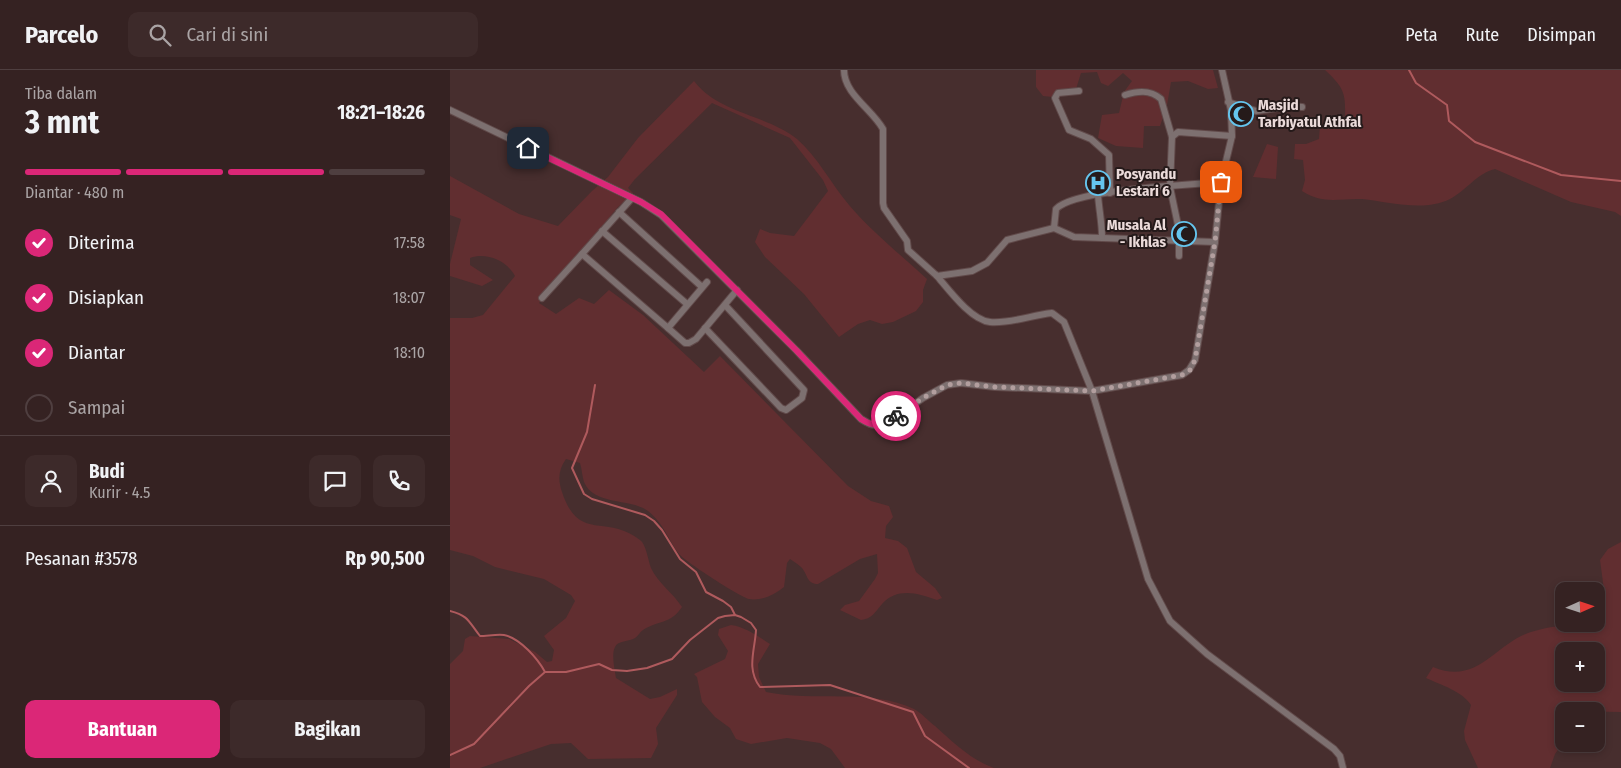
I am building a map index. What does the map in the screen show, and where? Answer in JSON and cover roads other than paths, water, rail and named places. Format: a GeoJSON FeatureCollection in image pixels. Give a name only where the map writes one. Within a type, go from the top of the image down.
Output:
{"type":"FeatureCollection","features":[{"type":"Feature","properties":{"kind":"street"},"geometry":{"type":"LineString","coordinates":[[844,70],[844,77],[854,94],[883,129],[884,208],[907,240],[908,250],[937,276],[969,310],[985,320],[1000,321],[1052,313],[1060,317],[1064,322],[1092,391],[1148,579],[1170,621],[1206,654],[1334,749],[1340,756],[1343,768]]}},
{"type":"Feature","properties":{"kind":"street"},"geometry":{"type":"LineString","coordinates":[[450,110],[632,198],[661,214],[861,419],[870,425],[885,425],[923,398],[947,385],[961,383],[995,387],[1092,391],[1182,375],[1190,370],[1195,360],[1215,242],[1221,182],[1232,136],[1230,110],[1222,70]]}},
{"type":"Feature","properties":{"kind":"street"},"geometry":{"type":"LineString","coordinates":[[1125,95],[1140,90],[1158,96],[1172,138],[1170,187],[1172,202],[1178,218],[1179,256]]}},
{"type":"Feature","properties":{"kind":"street"},"geometry":{"type":"LineString","coordinates":[[1079,91],[1058,93],[1056,98],[1069,130],[1091,139],[1108,154],[1110,193]]}},
{"type":"Feature","properties":{"kind":"street"},"geometry":{"type":"LineString","coordinates":[[1228,102],[1256,111],[1292,106],[1302,107]]}},
{"type":"Feature","properties":{"kind":"street"},"geometry":{"type":"LineString","coordinates":[[1172,138],[1178,132],[1232,136]]}},
{"type":"Feature","properties":{"kind":"street"},"geometry":{"type":"LineString","coordinates":[[1054,228],[1054,214],[1060,205],[1072,200],[1110,193],[1221,182]]}},
{"type":"Feature","properties":{"kind":"street"},"geometry":{"type":"LineString","coordinates":[[1098,195],[1102,237]]}},
{"type":"Feature","properties":{"kind":"street"},"geometry":{"type":"LineString","coordinates":[[542,298],[632,198]]}},
{"type":"Feature","properties":{"kind":"street"},"geometry":{"type":"LineString","coordinates":[[619,212],[702,288]]}},
{"type":"Feature","properties":{"kind":"street"},"geometry":{"type":"LineString","coordinates":[[937,276],[972,271],[987,263],[1007,240],[1054,228],[1074,237],[1215,242]]}},
{"type":"Feature","properties":{"kind":"street"},"geometry":{"type":"LineString","coordinates":[[602,231],[687,304]]}},
{"type":"Feature","properties":{"kind":"street"},"geometry":{"type":"LineString","coordinates":[[582,254],[686,343],[696,339],[737,290]]}},
{"type":"Feature","properties":{"kind":"street"},"geometry":{"type":"LineString","coordinates":[[668,328],[707,282]]}},
{"type":"Feature","properties":{"kind":"street"},"geometry":{"type":"LineString","coordinates":[[705,328],[782,408],[786,410],[802,398],[804,390],[725,304]]}},
{"type":"Feature","properties":{"kind":"waterway"},"geometry":{"type":"LineString","coordinates":[[1409,70],[1416,83],[1447,105],[1449,121],[1475,142],[1561,175],[1621,181]]}},
{"type":"Feature","properties":{"kind":"waterway"},"geometry":{"type":"LineString","coordinates":[[595,385],[587,432],[572,468],[584,494],[592,499],[645,515],[654,521],[662,530],[680,559],[696,572],[706,592],[731,607],[735,615]]}},
{"type":"Feature","properties":{"kind":"waterway"},"geometry":{"type":"LineString","coordinates":[[450,611],[465,617],[480,636],[504,635],[516,640],[533,655],[545,672]]}},
{"type":"Feature","properties":{"kind":"waterway"},"geometry":{"type":"LineString","coordinates":[[450,755],[474,744],[529,686],[545,672],[566,672],[599,664],[612,670],[627,671],[647,668],[672,659],[690,640],[718,618],[735,615],[751,623],[756,630],[752,666],[753,673],[760,687],[830,685],[913,712],[925,736],[969,768]]}},
{"type":"Feature","properties":{"kind":"place","name":"Masjid Tarbiyatul Athfal"},"geometry":{"type":"Point","coordinates":[1241,114]}},
{"type":"Feature","properties":{"kind":"place","name":"Posyandu Lestari 6"},"geometry":{"type":"Point","coordinates":[1098,183]}},
{"type":"Feature","properties":{"kind":"place","name":"Musala Al - Ikhlas"},"geometry":{"type":"Point","coordinates":[1184,234]}}]}
